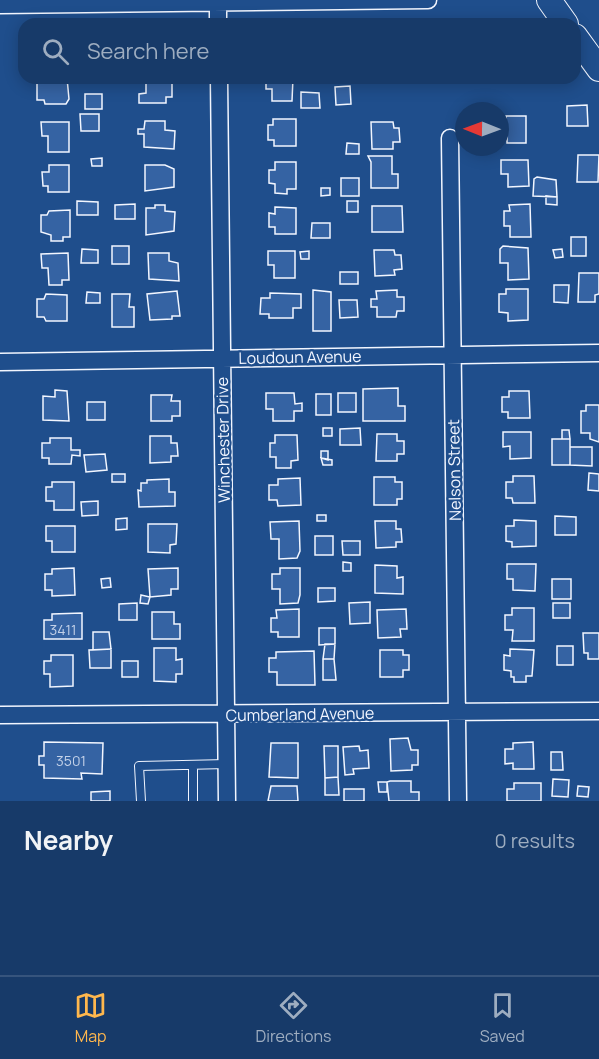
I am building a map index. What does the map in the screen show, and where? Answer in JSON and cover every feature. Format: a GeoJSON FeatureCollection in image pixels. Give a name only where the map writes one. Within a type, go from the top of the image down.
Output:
{"type":"FeatureCollection","features":[{"type":"Feature","properties":{"kind":"main road"},"geometry":{"type":"LineString","coordinates":[[549,0],[562,18]]}},
{"type":"Feature","properties":{"kind":"main road"},"geometry":{"type":"LineString","coordinates":[[581,44],[599,69]]}},
{"type":"Feature","properties":{"kind":"street"},"geometry":{"type":"LineString","coordinates":[[0,5],[428,0]]}},
{"type":"Feature","properties":{"kind":"street"},"geometry":{"type":"LineString","coordinates":[[218,1],[218,18]]}},
{"type":"Feature","properties":{"kind":"street","name":"Winchester Drive"},"geometry":{"type":"LineString","coordinates":[[219,84],[227,801]]}},
{"type":"Feature","properties":{"kind":"street","name":"Nelson Street"},"geometry":{"type":"LineString","coordinates":[[450,138],[458,801]]}},
{"type":"Feature","properties":{"kind":"street","name":"Loudoun Avenue"},"geometry":{"type":"LineString","coordinates":[[0,362],[599,353]]}},
{"type":"Feature","properties":{"kind":"street","name":"Cumberland Avenue"},"geometry":{"type":"LineString","coordinates":[[0,715],[599,711]]}},
{"type":"Feature","properties":{"kind":"lane"},"geometry":{"type":"LineString","coordinates":[[141,801],[139,766],[226,764]]}},
{"type":"Feature","properties":{"kind":"lane"},"geometry":{"type":"LineString","coordinates":[[193,765],[193,801]]}},
{"type":"Feature","properties":{"kind":"building"},"geometry":{"type":"Polygon","coordinates":[[[37,84],[68,84],[69,99],[66,104],[45,104],[44,100],[37,100],[37,84]]]}},
{"type":"Feature","properties":{"kind":"building"},"geometry":{"type":"Polygon","coordinates":[[[146,84],[172,84],[172,97],[166,97],[166,103],[139,103],[139,94],[146,93],[146,84]]]}},
{"type":"Feature","properties":{"kind":"building"},"geometry":{"type":"Polygon","coordinates":[[[266,84],[293,84],[292,101],[272,101],[272,89],[266,89],[266,84]]]}},
{"type":"Feature","properties":{"kind":"building"},"geometry":{"type":"Polygon","coordinates":[[[350,86],[351,104],[336,105],[335,87],[350,86]]]}},
{"type":"Feature","properties":{"kind":"building"},"geometry":{"type":"Polygon","coordinates":[[[301,92],[319,93],[320,108],[301,108],[301,92]]]}},
{"type":"Feature","properties":{"kind":"building"},"geometry":{"type":"Polygon","coordinates":[[[85,94],[102,94],[102,109],[85,109],[85,94]]]}},
{"type":"Feature","properties":{"kind":"building"},"geometry":{"type":"Polygon","coordinates":[[[587,105],[588,126],[567,126],[567,106],[587,105]]]}},
{"type":"Feature","properties":{"kind":"building"},"geometry":{"type":"Polygon","coordinates":[[[80,114],[99,114],[99,131],[81,131],[80,114]]]}},
{"type":"Feature","properties":{"kind":"building"},"geometry":{"type":"Polygon","coordinates":[[[509,116],[526,116],[526,143],[509,143],[509,116]]]}},
{"type":"Feature","properties":{"kind":"building"},"geometry":{"type":"Polygon","coordinates":[[[273,119],[296,119],[296,146],[274,146],[274,140],[268,140],[268,125],[273,125],[273,119]]]}},
{"type":"Feature","properties":{"kind":"building"},"geometry":{"type":"Polygon","coordinates":[[[145,121],[165,121],[165,130],[175,131],[174,149],[144,147],[144,134],[138,134],[138,129],[144,129],[145,121]]]}},
{"type":"Feature","properties":{"kind":"building"},"geometry":{"type":"Polygon","coordinates":[[[41,122],[69,122],[69,152],[48,152],[48,136],[42,136],[41,122]]]}},
{"type":"Feature","properties":{"kind":"building"},"geometry":{"type":"Polygon","coordinates":[[[371,122],[393,122],[394,128],[399,128],[400,142],[393,142],[393,149],[372,149],[371,122]]]}},
{"type":"Feature","properties":{"kind":"building"},"geometry":{"type":"Polygon","coordinates":[[[347,143],[359,144],[359,154],[346,154],[347,143]]]}},
{"type":"Feature","properties":{"kind":"building"},"geometry":{"type":"Polygon","coordinates":[[[578,155],[599,155],[598,182],[577,182],[578,155]]]}},
{"type":"Feature","properties":{"kind":"building"},"geometry":{"type":"Polygon","coordinates":[[[368,156],[392,156],[392,174],[398,174],[398,188],[371,188],[371,162],[368,156]]]}},
{"type":"Feature","properties":{"kind":"building"},"geometry":{"type":"Polygon","coordinates":[[[102,158],[102,166],[92,166],[91,159],[102,158]]]}},
{"type":"Feature","properties":{"kind":"building"},"geometry":{"type":"Polygon","coordinates":[[[501,160],[528,160],[529,186],[508,187],[508,174],[501,174],[501,160]]]}},
{"type":"Feature","properties":{"kind":"building"},"geometry":{"type":"Polygon","coordinates":[[[275,162],[296,162],[296,189],[287,189],[287,194],[275,193],[275,184],[269,183],[269,170],[275,170],[275,162]]]}},
{"type":"Feature","properties":{"kind":"building"},"geometry":{"type":"Polygon","coordinates":[[[49,165],[69,165],[69,192],[48,192],[48,186],[43,186],[42,172],[49,172],[49,165]]]}},
{"type":"Feature","properties":{"kind":"building"},"geometry":{"type":"Polygon","coordinates":[[[145,165],[165,165],[174,169],[174,187],[145,191],[145,165]]]}},
{"type":"Feature","properties":{"kind":"building"},"geometry":{"type":"Polygon","coordinates":[[[537,177],[556,180],[557,197],[533,196],[534,179],[537,177]]]}},
{"type":"Feature","properties":{"kind":"building"},"geometry":{"type":"Polygon","coordinates":[[[341,178],[359,178],[359,196],[341,196],[341,178]]]}},
{"type":"Feature","properties":{"kind":"building"},"geometry":{"type":"Polygon","coordinates":[[[321,188],[330,188],[330,195],[321,196],[321,188]]]}},
{"type":"Feature","properties":{"kind":"building"},"geometry":{"type":"Polygon","coordinates":[[[546,196],[557,197],[557,205],[546,204],[546,196]]]}},
{"type":"Feature","properties":{"kind":"building"},"geometry":{"type":"Polygon","coordinates":[[[77,201],[98,202],[98,215],[77,215],[77,201]]]}},
{"type":"Feature","properties":{"kind":"building"},"geometry":{"type":"Polygon","coordinates":[[[347,201],[358,201],[358,212],[347,212],[347,201]]]}},
{"type":"Feature","properties":{"kind":"building"},"geometry":{"type":"Polygon","coordinates":[[[135,204],[135,219],[115,219],[115,205],[135,204]]]}},
{"type":"Feature","properties":{"kind":"building"},"geometry":{"type":"Polygon","coordinates":[[[530,204],[531,237],[510,237],[510,226],[504,226],[504,211],[510,211],[509,205],[530,204]]]}},
{"type":"Feature","properties":{"kind":"building"},"geometry":{"type":"Polygon","coordinates":[[[155,205],[165,205],[165,211],[175,212],[174,231],[146,235],[146,208],[155,208],[155,205]]]}},
{"type":"Feature","properties":{"kind":"building"},"geometry":{"type":"Polygon","coordinates":[[[372,206],[402,206],[403,232],[372,232],[372,206]]]}},
{"type":"Feature","properties":{"kind":"building"},"geometry":{"type":"Polygon","coordinates":[[[275,207],[296,208],[296,234],[275,234],[275,227],[269,227],[269,213],[275,214],[275,207]]]}},
{"type":"Feature","properties":{"kind":"building"},"geometry":{"type":"Polygon","coordinates":[[[70,210],[70,237],[63,237],[63,241],[51,241],[51,235],[41,232],[41,215],[47,215],[49,211],[70,210]]]}},
{"type":"Feature","properties":{"kind":"building"},"geometry":{"type":"Polygon","coordinates":[[[312,223],[330,223],[330,238],[311,238],[312,223]]]}},
{"type":"Feature","properties":{"kind":"building"},"geometry":{"type":"Polygon","coordinates":[[[571,237],[586,237],[586,256],[571,256],[571,237]]]}},
{"type":"Feature","properties":{"kind":"building"},"geometry":{"type":"Polygon","coordinates":[[[112,246],[129,246],[129,264],[112,264],[112,246]]]}},
{"type":"Feature","properties":{"kind":"building"},"geometry":{"type":"Polygon","coordinates":[[[503,246],[528,248],[529,279],[508,280],[508,263],[500,263],[500,249],[503,246]]]}},
{"type":"Feature","properties":{"kind":"building"},"geometry":{"type":"Polygon","coordinates":[[[82,249],[98,250],[98,263],[81,263],[82,249]]]}},
{"type":"Feature","properties":{"kind":"building"},"geometry":{"type":"Polygon","coordinates":[[[562,249],[563,257],[555,258],[553,250],[562,249]]]}},
{"type":"Feature","properties":{"kind":"building"},"geometry":{"type":"Polygon","coordinates":[[[374,250],[394,250],[395,255],[401,255],[402,269],[394,270],[395,275],[375,276],[374,250]]]}},
{"type":"Feature","properties":{"kind":"building"},"geometry":{"type":"Polygon","coordinates":[[[268,251],[295,251],[295,278],[274,278],[274,265],[268,265],[268,251]]]}},
{"type":"Feature","properties":{"kind":"building"},"geometry":{"type":"Polygon","coordinates":[[[309,251],[309,259],[301,259],[300,252],[309,251]]]}},
{"type":"Feature","properties":{"kind":"building"},"geometry":{"type":"Polygon","coordinates":[[[68,253],[69,280],[62,280],[62,285],[49,285],[48,268],[42,268],[41,254],[68,253]]]}},
{"type":"Feature","properties":{"kind":"building"},"geometry":{"type":"Polygon","coordinates":[[[148,253],[169,253],[169,261],[178,263],[179,281],[149,279],[148,253]]]}},
{"type":"Feature","properties":{"kind":"building"},"geometry":{"type":"Polygon","coordinates":[[[340,272],[358,272],[358,284],[340,284],[340,272]]]}},
{"type":"Feature","properties":{"kind":"building"},"geometry":{"type":"Polygon","coordinates":[[[579,273],[599,273],[599,294],[595,295],[595,302],[578,302],[579,273]]]}},
{"type":"Feature","properties":{"kind":"building"},"geometry":{"type":"Polygon","coordinates":[[[554,285],[569,285],[568,303],[554,302],[554,285]]]}},
{"type":"Feature","properties":{"kind":"building"},"geometry":{"type":"Polygon","coordinates":[[[506,289],[528,289],[528,320],[508,321],[508,313],[499,312],[499,294],[506,294],[506,289]]]}},
{"type":"Feature","properties":{"kind":"building"},"geometry":{"type":"Polygon","coordinates":[[[313,290],[331,292],[331,331],[313,331],[313,290]]]}},
{"type":"Feature","properties":{"kind":"building"},"geometry":{"type":"Polygon","coordinates":[[[397,290],[397,297],[404,297],[404,311],[397,311],[396,317],[377,317],[377,307],[371,307],[371,299],[377,299],[376,291],[397,290]]]}},
{"type":"Feature","properties":{"kind":"building"},"geometry":{"type":"Polygon","coordinates":[[[177,291],[180,316],[172,316],[172,319],[150,320],[147,294],[177,291]]]}},
{"type":"Feature","properties":{"kind":"building"},"geometry":{"type":"Polygon","coordinates":[[[87,292],[100,293],[100,303],[86,303],[87,292]]]}},
{"type":"Feature","properties":{"kind":"building"},"geometry":{"type":"Polygon","coordinates":[[[270,293],[301,294],[301,308],[293,308],[293,318],[269,318],[269,314],[260,314],[261,298],[270,298],[270,293]]]}},
{"type":"Feature","properties":{"kind":"building"},"geometry":{"type":"Polygon","coordinates":[[[46,294],[67,295],[67,321],[46,321],[44,317],[37,317],[37,299],[44,299],[46,294]]]}},
{"type":"Feature","properties":{"kind":"building"},"geometry":{"type":"Polygon","coordinates":[[[112,294],[130,294],[129,307],[134,307],[134,327],[112,327],[112,294]]]}},
{"type":"Feature","properties":{"kind":"building"},"geometry":{"type":"Polygon","coordinates":[[[339,300],[357,300],[358,317],[340,318],[339,300]]]}},
{"type":"Feature","properties":{"kind":"building"},"geometry":{"type":"Polygon","coordinates":[[[398,388],[398,406],[405,406],[405,421],[363,421],[363,389],[398,388]]]}},
{"type":"Feature","properties":{"kind":"building"},"geometry":{"type":"Polygon","coordinates":[[[55,390],[67,391],[69,421],[43,420],[43,396],[55,397],[55,390]]]}},
{"type":"Feature","properties":{"kind":"building"},"geometry":{"type":"Polygon","coordinates":[[[509,391],[529,391],[530,418],[508,418],[508,412],[502,412],[502,397],[509,397],[509,391]]]}},
{"type":"Feature","properties":{"kind":"building"},"geometry":{"type":"Polygon","coordinates":[[[266,393],[294,393],[295,404],[302,403],[302,411],[294,411],[294,421],[273,421],[273,409],[266,409],[266,393]]]}},
{"type":"Feature","properties":{"kind":"building"},"geometry":{"type":"Polygon","coordinates":[[[338,393],[356,393],[356,412],[338,412],[338,393]]]}},
{"type":"Feature","properties":{"kind":"building"},"geometry":{"type":"Polygon","coordinates":[[[316,394],[331,394],[331,415],[316,415],[316,394]]]}},
{"type":"Feature","properties":{"kind":"building"},"geometry":{"type":"Polygon","coordinates":[[[151,395],[172,395],[171,401],[180,401],[180,416],[172,416],[172,421],[151,421],[151,395]]]}},
{"type":"Feature","properties":{"kind":"building"},"geometry":{"type":"Polygon","coordinates":[[[87,402],[105,402],[105,420],[87,420],[87,402]]]}},
{"type":"Feature","properties":{"kind":"building"},"geometry":{"type":"Polygon","coordinates":[[[586,405],[599,405],[599,442],[590,439],[590,433],[581,433],[581,411],[586,411],[586,405]]]}},
{"type":"Feature","properties":{"kind":"building"},"geometry":{"type":"Polygon","coordinates":[[[323,428],[332,428],[332,436],[323,436],[323,428]]]}},
{"type":"Feature","properties":{"kind":"building"},"geometry":{"type":"Polygon","coordinates":[[[360,428],[361,445],[340,445],[340,429],[360,428]]]}},
{"type":"Feature","properties":{"kind":"building"},"geometry":{"type":"Polygon","coordinates":[[[562,430],[569,430],[570,439],[562,439],[562,430]]]}},
{"type":"Feature","properties":{"kind":"building"},"geometry":{"type":"Polygon","coordinates":[[[503,432],[531,432],[531,458],[510,459],[510,446],[503,447],[503,432]]]}},
{"type":"Feature","properties":{"kind":"building"},"geometry":{"type":"Polygon","coordinates":[[[377,434],[397,434],[397,441],[404,441],[404,454],[397,454],[397,461],[376,461],[377,434]]]}},
{"type":"Feature","properties":{"kind":"building"},"geometry":{"type":"Polygon","coordinates":[[[275,435],[297,435],[298,460],[291,461],[291,468],[276,468],[276,457],[270,457],[270,443],[275,443],[275,435]]]}},
{"type":"Feature","properties":{"kind":"building"},"geometry":{"type":"Polygon","coordinates":[[[150,436],[171,436],[171,443],[177,443],[178,456],[171,456],[171,462],[150,463],[150,436]]]}},
{"type":"Feature","properties":{"kind":"building"},"geometry":{"type":"Polygon","coordinates":[[[50,438],[71,438],[71,450],[80,450],[80,456],[72,455],[71,464],[49,464],[49,458],[42,458],[42,443],[50,443],[50,438]]]}},
{"type":"Feature","properties":{"kind":"building"},"geometry":{"type":"Polygon","coordinates":[[[552,439],[570,439],[570,465],[552,465],[552,439]]]}},
{"type":"Feature","properties":{"kind":"building"},"geometry":{"type":"Polygon","coordinates":[[[570,447],[592,447],[592,466],[570,465],[570,447]]]}},
{"type":"Feature","properties":{"kind":"building"},"geometry":{"type":"Polygon","coordinates":[[[321,451],[328,451],[328,460],[321,458],[321,451]]]}},
{"type":"Feature","properties":{"kind":"building"},"geometry":{"type":"Polygon","coordinates":[[[105,454],[107,470],[86,472],[84,455],[105,454]]]}},
{"type":"Feature","properties":{"kind":"building"},"geometry":{"type":"Polygon","coordinates":[[[321,458],[332,460],[332,465],[323,465],[321,458]]]}},
{"type":"Feature","properties":{"kind":"building"},"geometry":{"type":"Polygon","coordinates":[[[589,473],[599,474],[599,491],[588,490],[589,473]]]}},
{"type":"Feature","properties":{"kind":"building"},"geometry":{"type":"Polygon","coordinates":[[[112,474],[125,474],[125,482],[112,482],[112,474]]]}},
{"type":"Feature","properties":{"kind":"building"},"geometry":{"type":"Polygon","coordinates":[[[513,476],[534,476],[535,503],[513,503],[512,498],[506,498],[506,482],[513,482],[513,476]]]}},
{"type":"Feature","properties":{"kind":"building"},"geometry":{"type":"Polygon","coordinates":[[[374,477],[395,477],[395,482],[402,482],[402,499],[397,499],[397,505],[374,505],[374,477]]]}},
{"type":"Feature","properties":{"kind":"building"},"geometry":{"type":"Polygon","coordinates":[[[300,478],[301,505],[278,506],[277,500],[269,500],[269,485],[278,485],[278,479],[300,478]]]}},
{"type":"Feature","properties":{"kind":"building"},"geometry":{"type":"Polygon","coordinates":[[[169,479],[169,492],[175,492],[175,506],[139,507],[138,490],[141,491],[141,483],[147,483],[147,480],[169,479]]]}},
{"type":"Feature","properties":{"kind":"building"},"geometry":{"type":"Polygon","coordinates":[[[52,482],[74,482],[74,510],[54,510],[54,501],[46,501],[46,487],[52,487],[52,482]]]}},
{"type":"Feature","properties":{"kind":"building"},"geometry":{"type":"Polygon","coordinates":[[[98,501],[98,515],[82,516],[81,502],[98,501]]]}},
{"type":"Feature","properties":{"kind":"building"},"geometry":{"type":"Polygon","coordinates":[[[317,515],[326,515],[326,521],[317,521],[317,515]]]}},
{"type":"Feature","properties":{"kind":"building"},"geometry":{"type":"Polygon","coordinates":[[[555,516],[576,517],[576,535],[555,535],[555,516]]]}},
{"type":"Feature","properties":{"kind":"building"},"geometry":{"type":"Polygon","coordinates":[[[127,518],[127,529],[116,530],[116,519],[127,518]]]}},
{"type":"Feature","properties":{"kind":"building"},"geometry":{"type":"Polygon","coordinates":[[[514,520],[536,521],[536,546],[512,547],[512,542],[506,541],[506,526],[514,526],[514,520]]]}},
{"type":"Feature","properties":{"kind":"building"},"geometry":{"type":"Polygon","coordinates":[[[299,521],[300,551],[297,558],[279,559],[279,539],[271,539],[270,522],[299,521]]]}},
{"type":"Feature","properties":{"kind":"building"},"geometry":{"type":"Polygon","coordinates":[[[375,521],[396,521],[396,529],[401,529],[402,542],[396,542],[396,547],[376,548],[375,521]]]}},
{"type":"Feature","properties":{"kind":"building"},"geometry":{"type":"Polygon","coordinates":[[[148,524],[177,524],[176,544],[170,545],[170,553],[148,552],[148,524]]]}},
{"type":"Feature","properties":{"kind":"building"},"geometry":{"type":"Polygon","coordinates":[[[46,526],[75,526],[75,552],[52,552],[52,541],[46,541],[46,526]]]}},
{"type":"Feature","properties":{"kind":"building"},"geometry":{"type":"Polygon","coordinates":[[[315,536],[333,536],[333,555],[315,555],[315,536]]]}},
{"type":"Feature","properties":{"kind":"building"},"geometry":{"type":"Polygon","coordinates":[[[342,541],[360,541],[360,555],[343,555],[342,541]]]}},
{"type":"Feature","properties":{"kind":"building"},"geometry":{"type":"Polygon","coordinates":[[[343,562],[351,563],[351,571],[343,571],[343,562]]]}},
{"type":"Feature","properties":{"kind":"building"},"geometry":{"type":"Polygon","coordinates":[[[507,564],[536,564],[535,591],[513,590],[513,579],[507,579],[507,564]]]}},
{"type":"Feature","properties":{"kind":"building"},"geometry":{"type":"Polygon","coordinates":[[[375,565],[397,566],[397,578],[403,577],[403,594],[375,593],[375,565]]]}},
{"type":"Feature","properties":{"kind":"building"},"geometry":{"type":"Polygon","coordinates":[[[74,568],[75,595],[52,596],[52,590],[45,590],[45,574],[52,574],[52,569],[74,568]]]}},
{"type":"Feature","properties":{"kind":"building"},"geometry":{"type":"Polygon","coordinates":[[[178,568],[178,589],[171,589],[171,595],[150,597],[148,569],[178,568]]]}},
{"type":"Feature","properties":{"kind":"building"},"geometry":{"type":"Polygon","coordinates":[[[280,568],[300,568],[298,603],[280,604],[280,589],[272,589],[272,574],[280,574],[280,568]]]}},
{"type":"Feature","properties":{"kind":"building"},"geometry":{"type":"Polygon","coordinates":[[[110,578],[111,587],[102,588],[101,579],[110,578]]]}},
{"type":"Feature","properties":{"kind":"building"},"geometry":{"type":"Polygon","coordinates":[[[552,579],[571,579],[571,599],[552,599],[552,579]]]}},
{"type":"Feature","properties":{"kind":"building"},"geometry":{"type":"Polygon","coordinates":[[[318,588],[335,588],[335,601],[318,602],[318,588]]]}},
{"type":"Feature","properties":{"kind":"building"},"geometry":{"type":"Polygon","coordinates":[[[141,595],[150,597],[148,604],[140,603],[141,595]]]}},
{"type":"Feature","properties":{"kind":"building"},"geometry":{"type":"Polygon","coordinates":[[[370,602],[370,623],[350,624],[349,603],[370,602]]]}},
{"type":"Feature","properties":{"kind":"building"},"geometry":{"type":"Polygon","coordinates":[[[137,603],[137,620],[119,620],[119,604],[137,603]]]}},
{"type":"Feature","properties":{"kind":"building"},"geometry":{"type":"Polygon","coordinates":[[[553,603],[570,603],[570,618],[553,618],[553,603]]]}},
{"type":"Feature","properties":{"kind":"building"},"geometry":{"type":"Polygon","coordinates":[[[512,608],[534,608],[534,641],[512,641],[513,630],[505,630],[505,615],[512,615],[512,608]]]}},
{"type":"Feature","properties":{"kind":"building"},"geometry":{"type":"Polygon","coordinates":[[[299,609],[299,637],[278,637],[278,632],[271,632],[271,618],[277,618],[276,610],[299,609]]]}},
{"type":"Feature","properties":{"kind":"building"},"geometry":{"type":"Polygon","coordinates":[[[406,609],[407,629],[400,629],[401,637],[378,638],[377,610],[406,609]]]}},
{"type":"Feature","properties":{"kind":"building"},"geometry":{"type":"Polygon","coordinates":[[[152,612],[174,612],[174,624],[180,624],[180,639],[152,639],[152,612]]]}},
{"type":"Feature","properties":{"kind":"building"},"geometry":{"type":"Polygon","coordinates":[[[82,613],[82,639],[44,639],[44,620],[52,620],[52,614],[82,613]]]}},
{"type":"Feature","properties":{"kind":"building"},"geometry":{"type":"Polygon","coordinates":[[[319,628],[335,628],[335,644],[319,645],[319,628]]]}},
{"type":"Feature","properties":{"kind":"building"},"geometry":{"type":"Polygon","coordinates":[[[93,632],[109,632],[111,649],[93,650],[93,632]]]}},
{"type":"Feature","properties":{"kind":"building"},"geometry":{"type":"Polygon","coordinates":[[[583,633],[599,633],[599,659],[588,659],[588,653],[584,653],[583,633]]]}},
{"type":"Feature","properties":{"kind":"building"},"geometry":{"type":"Polygon","coordinates":[[[325,644],[335,644],[334,659],[323,659],[325,644]]]}},
{"type":"Feature","properties":{"kind":"building"},"geometry":{"type":"Polygon","coordinates":[[[557,646],[573,646],[573,665],[557,665],[557,646]]]}},
{"type":"Feature","properties":{"kind":"building"},"geometry":{"type":"Polygon","coordinates":[[[154,648],[176,648],[176,660],[182,659],[182,674],[176,674],[176,682],[154,681],[154,648]]]}},
{"type":"Feature","properties":{"kind":"building"},"geometry":{"type":"Polygon","coordinates":[[[111,649],[111,668],[90,668],[89,650],[111,649]]]}},
{"type":"Feature","properties":{"kind":"building"},"geometry":{"type":"Polygon","coordinates":[[[510,649],[534,650],[532,676],[526,676],[526,682],[514,682],[511,671],[504,670],[504,655],[510,656],[510,649]]]}},
{"type":"Feature","properties":{"kind":"building"},"geometry":{"type":"Polygon","coordinates":[[[380,650],[403,650],[403,655],[409,655],[409,670],[403,670],[403,677],[380,677],[380,650]]]}},
{"type":"Feature","properties":{"kind":"building"},"geometry":{"type":"Polygon","coordinates":[[[314,651],[315,685],[277,685],[277,672],[269,672],[269,658],[276,658],[276,652],[314,651]]]}},
{"type":"Feature","properties":{"kind":"building"},"geometry":{"type":"Polygon","coordinates":[[[51,655],[73,655],[73,686],[50,687],[50,674],[44,674],[44,661],[51,661],[51,655]]]}},
{"type":"Feature","properties":{"kind":"building"},"geometry":{"type":"Polygon","coordinates":[[[323,659],[334,659],[336,680],[323,680],[323,659]]]}},
{"type":"Feature","properties":{"kind":"building"},"geometry":{"type":"Polygon","coordinates":[[[122,661],[138,661],[138,677],[122,677],[122,661]]]}},
{"type":"Feature","properties":{"kind":"building"},"geometry":{"type":"Polygon","coordinates":[[[408,738],[411,750],[418,750],[418,765],[412,765],[412,770],[391,771],[390,739],[408,738]]]}},
{"type":"Feature","properties":{"kind":"building"},"geometry":{"type":"Polygon","coordinates":[[[44,742],[103,743],[102,774],[81,773],[82,779],[44,778],[44,765],[39,765],[39,756],[44,756],[44,742]]]}},
{"type":"Feature","properties":{"kind":"building"},"geometry":{"type":"Polygon","coordinates":[[[533,742],[534,769],[513,769],[513,763],[505,764],[505,749],[513,749],[513,743],[533,742]]]}},
{"type":"Feature","properties":{"kind":"building"},"geometry":{"type":"Polygon","coordinates":[[[271,743],[298,743],[298,778],[269,777],[271,743]]]}},
{"type":"Feature","properties":{"kind":"building"},"geometry":{"type":"Polygon","coordinates":[[[324,746],[338,746],[338,777],[325,778],[324,746]]]}},
{"type":"Feature","properties":{"kind":"building"},"geometry":{"type":"Polygon","coordinates":[[[359,746],[360,751],[368,750],[369,768],[353,769],[354,774],[345,775],[343,747],[359,746]]]}},
{"type":"Feature","properties":{"kind":"building"},"geometry":{"type":"Polygon","coordinates":[[[551,752],[562,752],[563,770],[551,770],[551,752]]]}},
{"type":"Feature","properties":{"kind":"building"},"geometry":{"type":"Polygon","coordinates":[[[338,777],[339,795],[325,795],[325,778],[338,777]]]}},
{"type":"Feature","properties":{"kind":"building"},"geometry":{"type":"Polygon","coordinates":[[[553,779],[569,780],[568,797],[552,796],[553,779]]]}},
{"type":"Feature","properties":{"kind":"building"},"geometry":{"type":"Polygon","coordinates":[[[411,781],[411,792],[419,792],[419,801],[389,801],[387,782],[411,781]]]}},
{"type":"Feature","properties":{"kind":"building"},"geometry":{"type":"Polygon","coordinates":[[[378,782],[387,782],[387,792],[379,792],[378,782]]]}},
{"type":"Feature","properties":{"kind":"building"},"geometry":{"type":"Polygon","coordinates":[[[514,783],[541,783],[541,801],[507,801],[507,789],[514,789],[514,783]]]}},
{"type":"Feature","properties":{"kind":"building"},"geometry":{"type":"Polygon","coordinates":[[[271,786],[297,786],[298,801],[268,801],[271,786]]]}},
{"type":"Feature","properties":{"kind":"building"},"geometry":{"type":"Polygon","coordinates":[[[578,786],[589,787],[588,797],[577,796],[578,786]]]}},
{"type":"Feature","properties":{"kind":"building"},"geometry":{"type":"Polygon","coordinates":[[[344,789],[364,789],[364,801],[344,801],[344,789]]]}},
{"type":"Feature","properties":{"kind":"building"},"geometry":{"type":"Polygon","coordinates":[[[110,791],[110,801],[91,801],[91,792],[110,791]]]}}]}
